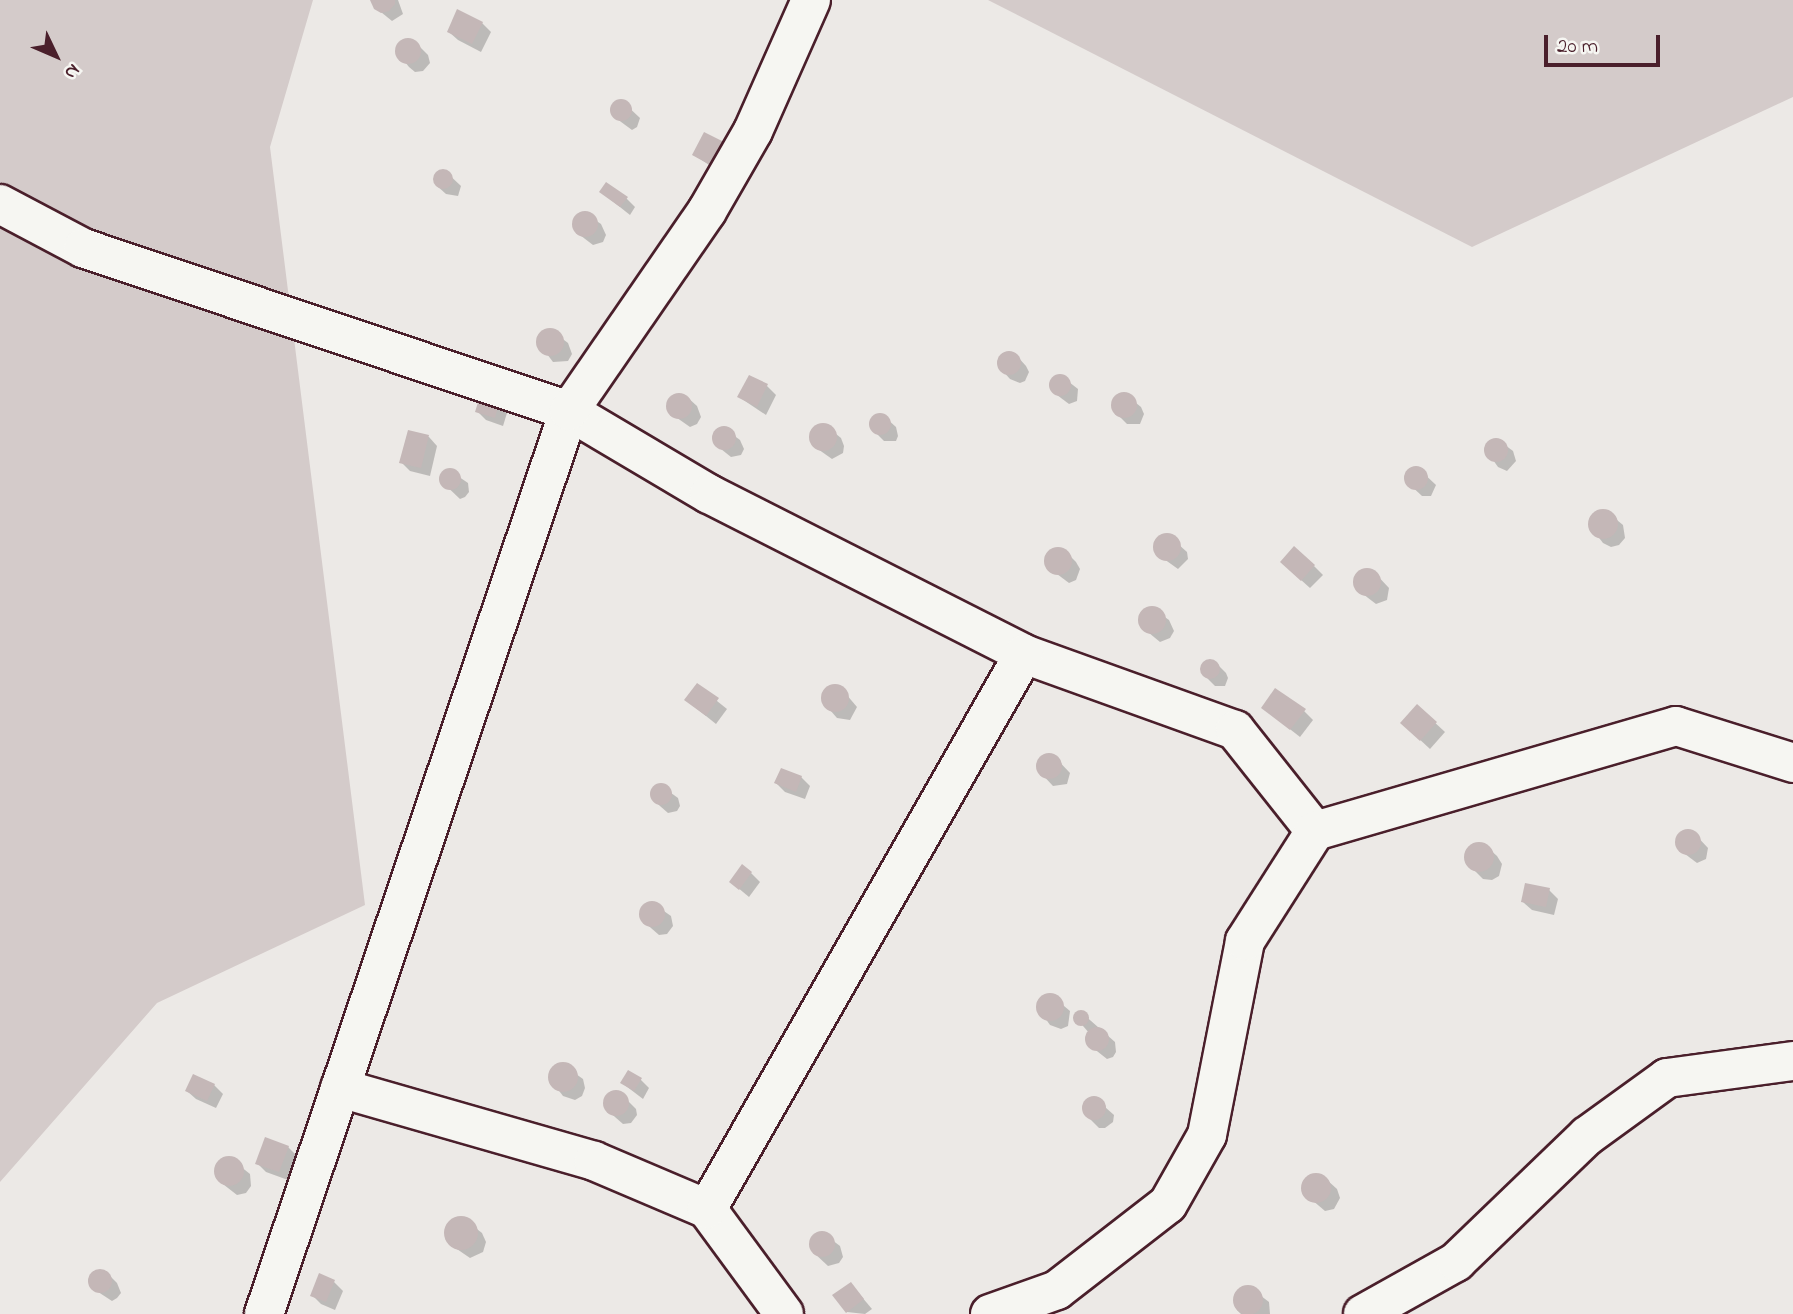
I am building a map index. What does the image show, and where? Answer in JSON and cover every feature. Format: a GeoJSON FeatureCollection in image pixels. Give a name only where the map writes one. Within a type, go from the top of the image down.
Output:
{"type":"FeatureCollection","features":[{"type":"Feature","properties":{"kind":"street"},"geometry":{"type":"LineString","coordinates":[[264,1314],[569,411],[707,211],[753,131],[811,0]]}},
{"type":"Feature","properties":{"kind":"street"},"geometry":{"type":"LineString","coordinates":[[0,204],[83,248],[569,411],[709,494],[1024,654],[1235,730],[1315,831]]}},
{"type":"Feature","properties":{"kind":"street"},"geometry":{"type":"LineString","coordinates":[[707,1209],[1024,654]]}},
{"type":"Feature","properties":{"kind":"street"},"geometry":{"type":"LineString","coordinates":[[990,1314],[1057,1290],[1168,1204],[1207,1135],[1245,941],[1315,831],[1676,726],[1793,763]]}},
{"type":"Feature","properties":{"kind":"street"},"geometry":{"type":"LineString","coordinates":[[1363,1314],[1456,1262],[1587,1136],[1667,1078],[1793,1060]]}},
{"type":"Feature","properties":{"kind":"street"},"geometry":{"type":"LineString","coordinates":[[340,1088],[594,1161],[707,1209],[785,1314]]}},
{"type":"Feature","properties":{"kind":"shaded area"},"geometry":{"type":"Polygon","coordinates":[[[0,0],[313,0],[270,147],[365,905],[157,1003],[0,1182],[0,0]]]}},
{"type":"Feature","properties":{"kind":"shaded area"},"geometry":{"type":"Polygon","coordinates":[[[988,0],[1793,0],[1793,97],[1472,247],[988,0]]]}},
{"type":"Feature","properties":{"kind":"building"},"geometry":{"type":"Polygon","coordinates":[[[370,0],[395,0],[395,4],[389,11],[381,13],[374,9],[370,0]]]}},
{"type":"Feature","properties":{"kind":"building"},"geometry":{"type":"Polygon","coordinates":[[[457,9],[483,22],[472,44],[447,32],[457,9]]]}},
{"type":"Feature","properties":{"kind":"building"},"geometry":{"type":"Polygon","coordinates":[[[408,38],[417,42],[421,51],[417,60],[408,64],[399,60],[395,51],[399,42],[408,38]]]}},
{"type":"Feature","properties":{"kind":"building"},"geometry":{"type":"Polygon","coordinates":[[[621,99],[629,102],[632,110],[629,118],[621,121],[613,118],[610,110],[613,102],[621,99]]]}},
{"type":"Feature","properties":{"kind":"building"},"geometry":{"type":"Polygon","coordinates":[[[704,132],[726,143],[714,167],[692,155],[704,132]]]}},
{"type":"Feature","properties":{"kind":"building"},"geometry":{"type":"Polygon","coordinates":[[[443,169],[450,172],[453,179],[450,186],[443,189],[436,186],[433,179],[436,172],[443,169]]]}},
{"type":"Feature","properties":{"kind":"building"},"geometry":{"type":"Polygon","coordinates":[[[606,182],[628,197],[620,207],[599,192],[606,182]]]}},
{"type":"Feature","properties":{"kind":"building"},"geometry":{"type":"Polygon","coordinates":[[[585,211],[594,215],[598,224],[594,233],[585,237],[576,233],[572,224],[576,215],[585,211]]]}},
{"type":"Feature","properties":{"kind":"building"},"geometry":{"type":"Polygon","coordinates":[[[550,328],[560,332],[564,342],[560,352],[550,356],[540,352],[536,342],[540,332],[550,328]]]}},
{"type":"Feature","properties":{"kind":"building"},"geometry":{"type":"Polygon","coordinates":[[[1009,351],[1020,358],[1021,363],[1014,374],[1009,375],[998,368],[997,363],[1004,352],[1009,351]]]}},
{"type":"Feature","properties":{"kind":"building"},"geometry":{"type":"Polygon","coordinates":[[[1060,374],[1068,377],[1071,385],[1068,393],[1060,396],[1052,393],[1049,385],[1052,377],[1060,374]]]}},
{"type":"Feature","properties":{"kind":"building"},"geometry":{"type":"Polygon","coordinates":[[[749,375],[768,384],[757,407],[737,397],[749,375]]]}},
{"type":"Feature","properties":{"kind":"building"},"geometry":{"type":"Polygon","coordinates":[[[1124,392],[1133,396],[1137,405],[1133,414],[1124,418],[1115,414],[1111,405],[1115,396],[1124,392]]]}},
{"type":"Feature","properties":{"kind":"building"},"geometry":{"type":"Polygon","coordinates":[[[679,393],[688,397],[692,406],[688,415],[679,419],[670,415],[666,406],[670,397],[679,393]]]}},
{"type":"Feature","properties":{"kind":"building"},"geometry":{"type":"Polygon","coordinates":[[[480,396],[499,403],[495,418],[475,412],[480,396]]]}},
{"type":"Feature","properties":{"kind":"building"},"geometry":{"type":"Polygon","coordinates":[[[880,413],[890,420],[891,424],[884,434],[880,435],[870,428],[869,424],[876,414],[880,413]]]}},
{"type":"Feature","properties":{"kind":"building"},"geometry":{"type":"Polygon","coordinates":[[[823,423],[833,427],[837,437],[833,447],[823,451],[813,447],[809,437],[813,427],[823,423]]]}},
{"type":"Feature","properties":{"kind":"building"},"geometry":{"type":"Polygon","coordinates":[[[724,426],[735,433],[736,438],[729,449],[724,450],[713,443],[712,438],[719,427],[724,426]]]}},
{"type":"Feature","properties":{"kind":"building"},"geometry":{"type":"Polygon","coordinates":[[[408,430],[429,435],[421,468],[399,463],[408,430]]]}},
{"type":"Feature","properties":{"kind":"building"},"geometry":{"type":"Polygon","coordinates":[[[1496,438],[1505,441],[1508,450],[1505,459],[1496,462],[1487,459],[1484,450],[1487,441],[1496,438]]]}},
{"type":"Feature","properties":{"kind":"building"},"geometry":{"type":"Polygon","coordinates":[[[1416,466],[1424,470],[1428,478],[1424,486],[1416,490],[1408,486],[1404,478],[1408,470],[1416,466]]]}},
{"type":"Feature","properties":{"kind":"building"},"geometry":{"type":"Polygon","coordinates":[[[450,468],[458,471],[461,479],[458,487],[450,490],[442,487],[439,479],[442,471],[450,468]]]}},
{"type":"Feature","properties":{"kind":"building"},"geometry":{"type":"Polygon","coordinates":[[[1603,509],[1609,510],[1617,518],[1617,530],[1609,538],[1603,539],[1597,538],[1589,530],[1588,524],[1589,518],[1597,510],[1603,509]]]}},
{"type":"Feature","properties":{"kind":"building"},"geometry":{"type":"Polygon","coordinates":[[[1167,533],[1177,537],[1181,547],[1177,557],[1167,561],[1157,557],[1153,547],[1157,537],[1167,533]]]}},
{"type":"Feature","properties":{"kind":"building"},"geometry":{"type":"Polygon","coordinates":[[[1294,546],[1315,565],[1301,581],[1280,562],[1294,546]]]}},
{"type":"Feature","properties":{"kind":"building"},"geometry":{"type":"Polygon","coordinates":[[[1058,547],[1068,551],[1072,561],[1068,571],[1058,575],[1048,571],[1044,561],[1048,551],[1058,547]]]}},
{"type":"Feature","properties":{"kind":"building"},"geometry":{"type":"Polygon","coordinates":[[[1367,568],[1377,572],[1381,582],[1377,592],[1367,596],[1357,592],[1353,582],[1357,572],[1367,568]]]}},
{"type":"Feature","properties":{"kind":"building"},"geometry":{"type":"Polygon","coordinates":[[[1152,606],[1162,610],[1166,620],[1162,630],[1152,634],[1142,630],[1138,620],[1142,610],[1152,606]]]}},
{"type":"Feature","properties":{"kind":"building"},"geometry":{"type":"Polygon","coordinates":[[[1206,659],[1214,659],[1220,669],[1214,679],[1206,679],[1200,673],[1200,665],[1206,659]]]}},
{"type":"Feature","properties":{"kind":"building"},"geometry":{"type":"Polygon","coordinates":[[[697,683],[719,698],[706,716],[684,700],[697,683]]]}},
{"type":"Feature","properties":{"kind":"building"},"geometry":{"type":"Polygon","coordinates":[[[835,684],[845,688],[849,698],[845,708],[835,712],[825,708],[821,698],[825,688],[835,684]]]}},
{"type":"Feature","properties":{"kind":"building"},"geometry":{"type":"Polygon","coordinates":[[[1275,688],[1306,709],[1290,730],[1261,708],[1275,688]]]}},
{"type":"Feature","properties":{"kind":"building"},"geometry":{"type":"Polygon","coordinates":[[[1417,704],[1437,722],[1420,741],[1400,723],[1417,704]]]}},
{"type":"Feature","properties":{"kind":"building"},"geometry":{"type":"Polygon","coordinates":[[[1049,753],[1058,757],[1062,766],[1058,775],[1049,779],[1040,775],[1036,766],[1040,757],[1049,753]]]}},
{"type":"Feature","properties":{"kind":"building"},"geometry":{"type":"Polygon","coordinates":[[[781,768],[802,776],[796,792],[774,783],[781,768]]]}},
{"type":"Feature","properties":{"kind":"building"},"geometry":{"type":"Polygon","coordinates":[[[661,783],[669,786],[672,794],[669,802],[661,805],[653,802],[650,794],[653,786],[661,783]]]}},
{"type":"Feature","properties":{"kind":"building"},"geometry":{"type":"Polygon","coordinates":[[[1688,829],[1697,833],[1701,842],[1697,851],[1688,855],[1679,851],[1675,842],[1679,833],[1688,829]]]}},
{"type":"Feature","properties":{"kind":"building"},"geometry":{"type":"Polygon","coordinates":[[[1479,842],[1489,847],[1494,857],[1489,867],[1479,872],[1469,867],[1464,857],[1469,847],[1479,842]]]}},
{"type":"Feature","properties":{"kind":"building"},"geometry":{"type":"Polygon","coordinates":[[[742,864],[752,872],[739,890],[729,882],[742,864]]]}},
{"type":"Feature","properties":{"kind":"building"},"geometry":{"type":"Polygon","coordinates":[[[1525,883],[1550,888],[1546,907],[1521,902],[1525,883]]]}},
{"type":"Feature","properties":{"kind":"building"},"geometry":{"type":"Polygon","coordinates":[[[652,901],[661,905],[665,914],[661,923],[652,927],[643,923],[639,914],[643,905],[652,901]]]}},
{"type":"Feature","properties":{"kind":"building"},"geometry":{"type":"Polygon","coordinates":[[[1050,993],[1060,997],[1064,1007],[1060,1017],[1050,1021],[1040,1017],[1036,1007],[1040,997],[1050,993]]]}},
{"type":"Feature","properties":{"kind":"building"},"geometry":{"type":"Polygon","coordinates":[[[1081,1010],[1089,1018],[1081,1026],[1073,1018],[1081,1010]]]}},
{"type":"Feature","properties":{"kind":"building"},"geometry":{"type":"Polygon","coordinates":[[[1097,1027],[1105,1031],[1109,1039],[1105,1047],[1097,1051],[1089,1047],[1085,1039],[1089,1031],[1097,1027]]]}},
{"type":"Feature","properties":{"kind":"building"},"geometry":{"type":"Polygon","coordinates":[[[563,1062],[569,1063],[577,1071],[577,1083],[569,1091],[563,1092],[557,1091],[549,1083],[548,1077],[549,1071],[557,1063],[563,1062]]]}},
{"type":"Feature","properties":{"kind":"building"},"geometry":{"type":"Polygon","coordinates":[[[628,1070],[642,1078],[634,1091],[620,1083],[628,1070]]]}},
{"type":"Feature","properties":{"kind":"building"},"geometry":{"type":"Polygon","coordinates":[[[193,1074],[215,1084],[207,1101],[185,1091],[193,1074]]]}},
{"type":"Feature","properties":{"kind":"building"},"geometry":{"type":"Polygon","coordinates":[[[616,1090],[625,1094],[629,1103],[625,1112],[616,1116],[607,1112],[603,1103],[607,1094],[616,1090]]]}},
{"type":"Feature","properties":{"kind":"building"},"geometry":{"type":"Polygon","coordinates":[[[1094,1096],[1105,1103],[1106,1108],[1099,1119],[1094,1120],[1083,1113],[1082,1108],[1089,1097],[1094,1096]]]}},
{"type":"Feature","properties":{"kind":"building"},"geometry":{"type":"Polygon","coordinates":[[[265,1137],[289,1146],[279,1172],[255,1164],[265,1137]]]}},
{"type":"Feature","properties":{"kind":"building"},"geometry":{"type":"Polygon","coordinates":[[[229,1156],[240,1160],[244,1171],[240,1182],[229,1186],[218,1182],[214,1171],[218,1160],[229,1156]]]}},
{"type":"Feature","properties":{"kind":"building"},"geometry":{"type":"Polygon","coordinates":[[[1316,1173],[1327,1177],[1331,1188],[1327,1199],[1316,1203],[1305,1199],[1301,1188],[1305,1177],[1316,1173]]]}},
{"type":"Feature","properties":{"kind":"building"},"geometry":{"type":"Polygon","coordinates":[[[461,1216],[473,1221],[478,1233],[473,1245],[461,1250],[449,1245],[444,1233],[449,1221],[461,1216]]]}},
{"type":"Feature","properties":{"kind":"building"},"geometry":{"type":"Polygon","coordinates":[[[822,1231],[831,1235],[835,1244],[831,1253],[822,1257],[813,1253],[809,1244],[813,1235],[822,1231]]]}},
{"type":"Feature","properties":{"kind":"building"},"geometry":{"type":"Polygon","coordinates":[[[100,1269],[109,1272],[112,1281],[109,1290],[100,1293],[91,1290],[88,1281],[91,1272],[100,1269]]]}},
{"type":"Feature","properties":{"kind":"building"},"geometry":{"type":"Polygon","coordinates":[[[319,1273],[335,1280],[326,1302],[310,1296],[319,1273]]]}},
{"type":"Feature","properties":{"kind":"building"},"geometry":{"type":"Polygon","coordinates":[[[851,1282],[864,1299],[846,1313],[832,1295],[851,1282]]]}},
{"type":"Feature","properties":{"kind":"building"},"geometry":{"type":"Polygon","coordinates":[[[1248,1285],[1259,1289],[1263,1300],[1259,1311],[1248,1315],[1237,1311],[1233,1300],[1237,1289],[1248,1285]]]}}]}
